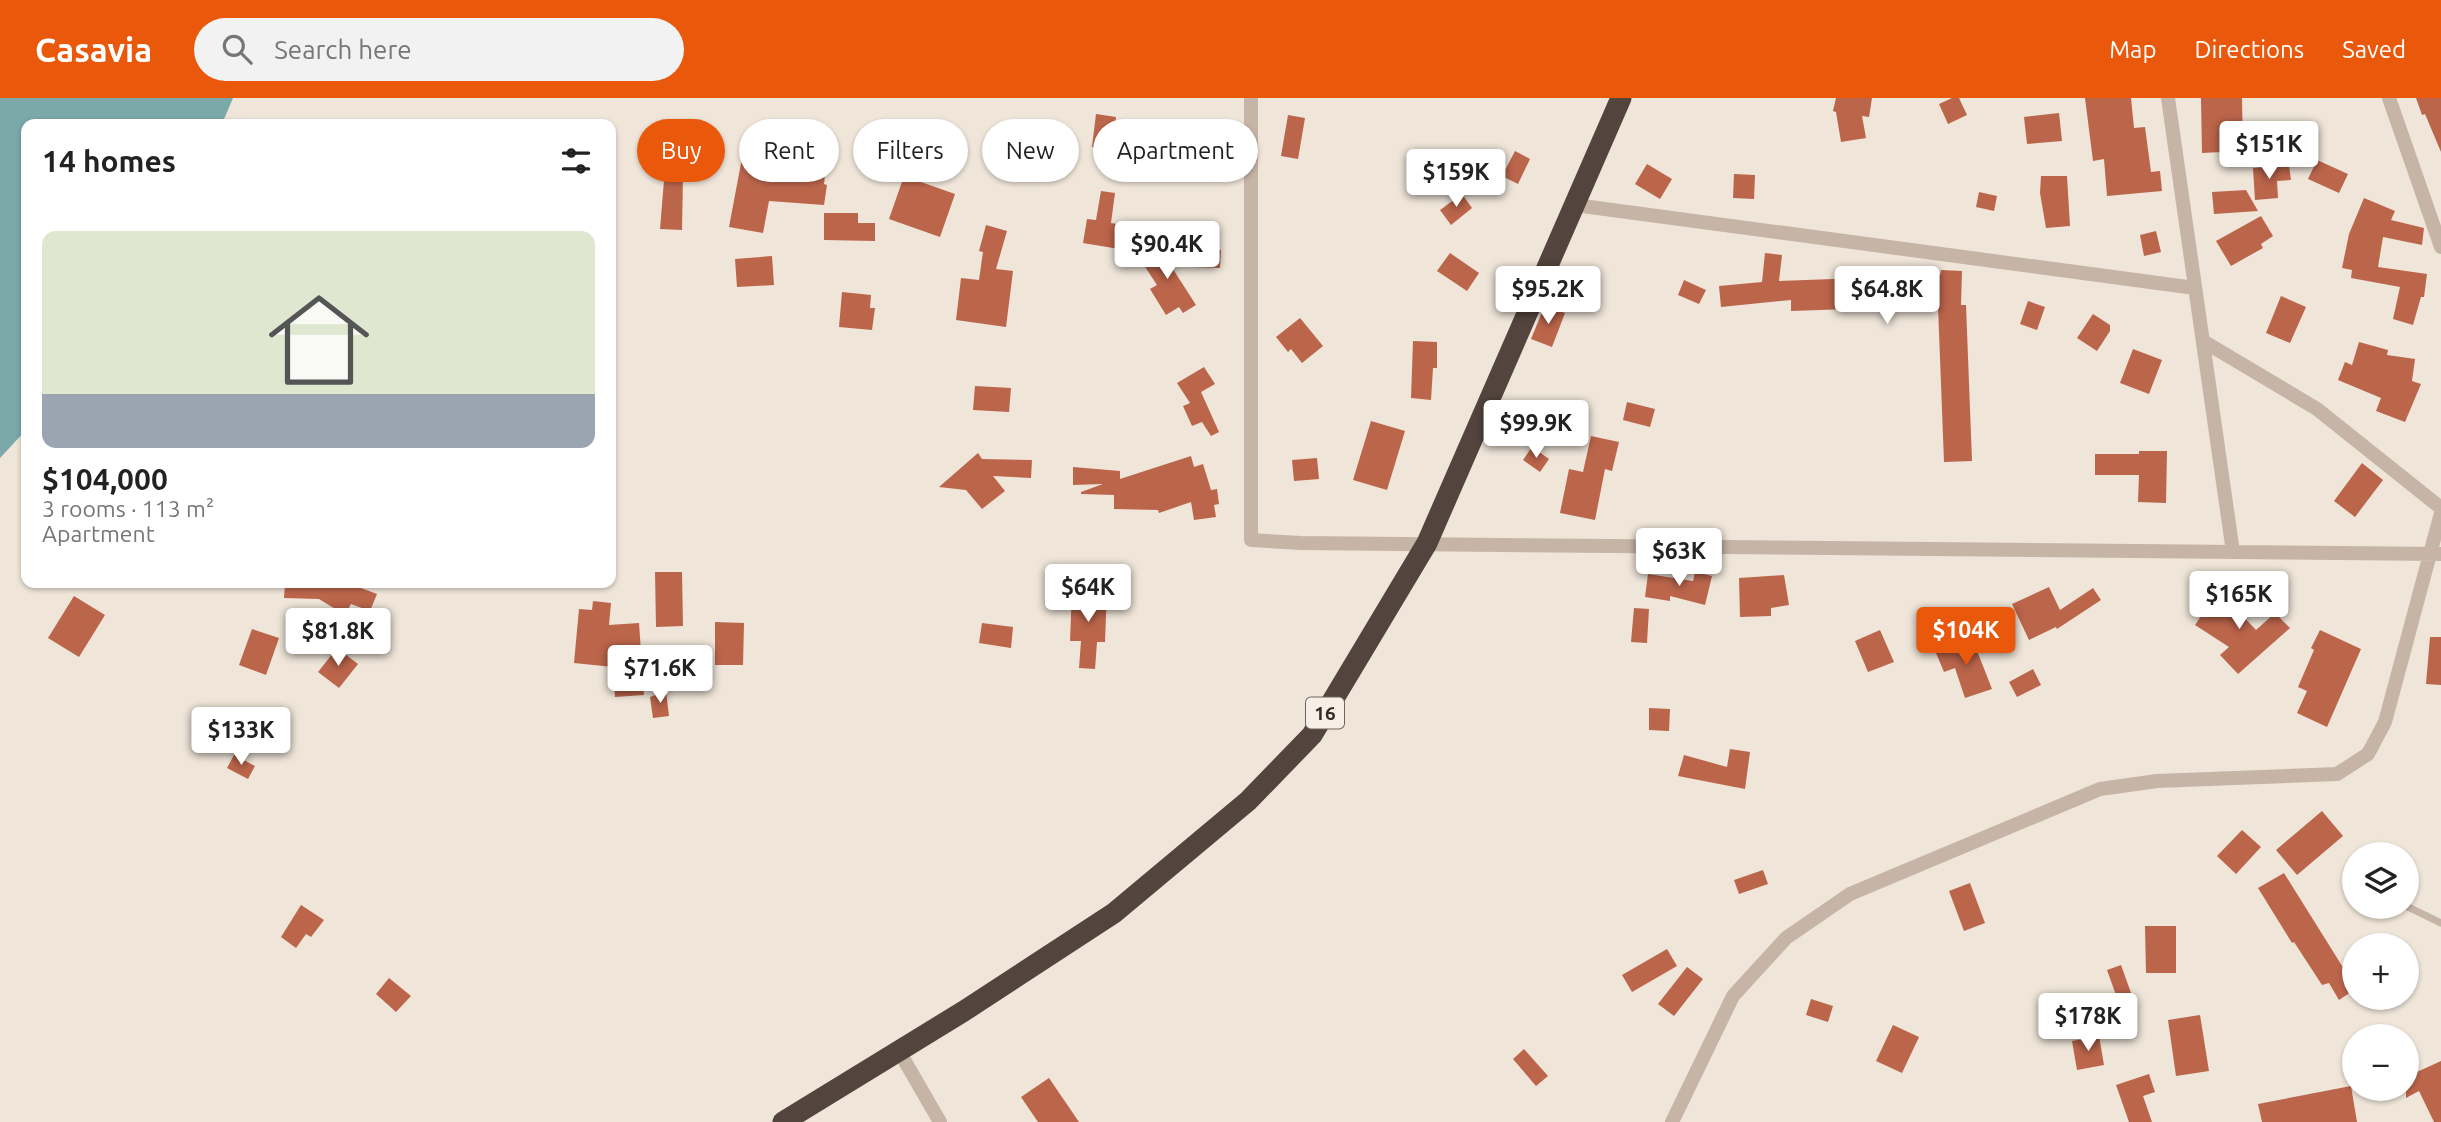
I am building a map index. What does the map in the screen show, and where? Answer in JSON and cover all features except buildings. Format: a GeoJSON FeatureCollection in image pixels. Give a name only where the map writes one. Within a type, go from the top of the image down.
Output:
{"type":"FeatureCollection","features":[{"type":"Feature","properties":{"kind":"highway","name":"16"},"geometry":{"type":"LineString","coordinates":[[783,1122],[1114,913],[1248,801],[1312,735],[1427,544],[1621,98]]}},
{"type":"Feature","properties":{"kind":"street"},"geometry":{"type":"LineString","coordinates":[[1251,98],[1251,540],[2435,554]]}},
{"type":"Feature","properties":{"kind":"street"},"geometry":{"type":"LineString","coordinates":[[2168,98],[2233,552]]}},
{"type":"Feature","properties":{"kind":"street"},"geometry":{"type":"LineString","coordinates":[[2389,98],[2441,247]]}},
{"type":"Feature","properties":{"kind":"street"},"geometry":{"type":"LineString","coordinates":[[1574,205],[2195,288]]}},
{"type":"Feature","properties":{"kind":"street"},"geometry":{"type":"LineString","coordinates":[[2203,341],[2317,409],[2441,508]]}},
{"type":"Feature","properties":{"kind":"street"},"geometry":{"type":"LineString","coordinates":[[1672,1122],[1733,996],[1786,938],[1850,894],[2100,789],[2157,781],[2337,774],[2368,754],[2385,722],[2435,554],[2441,513]]}},
{"type":"Feature","properties":{"kind":"street"},"geometry":{"type":"LineString","coordinates":[[899,1051],[940,1122]]}},
{"type":"Feature","properties":{"kind":"lane"},"geometry":{"type":"LineString","coordinates":[[2419,912],[2441,923]]}},
{"type":"Feature","properties":{"kind":"water"},"geometry":{"type":"Polygon","coordinates":[[[0,98],[233,98],[224,119],[21,119],[21,435],[0,458],[0,98]]]}}]}
